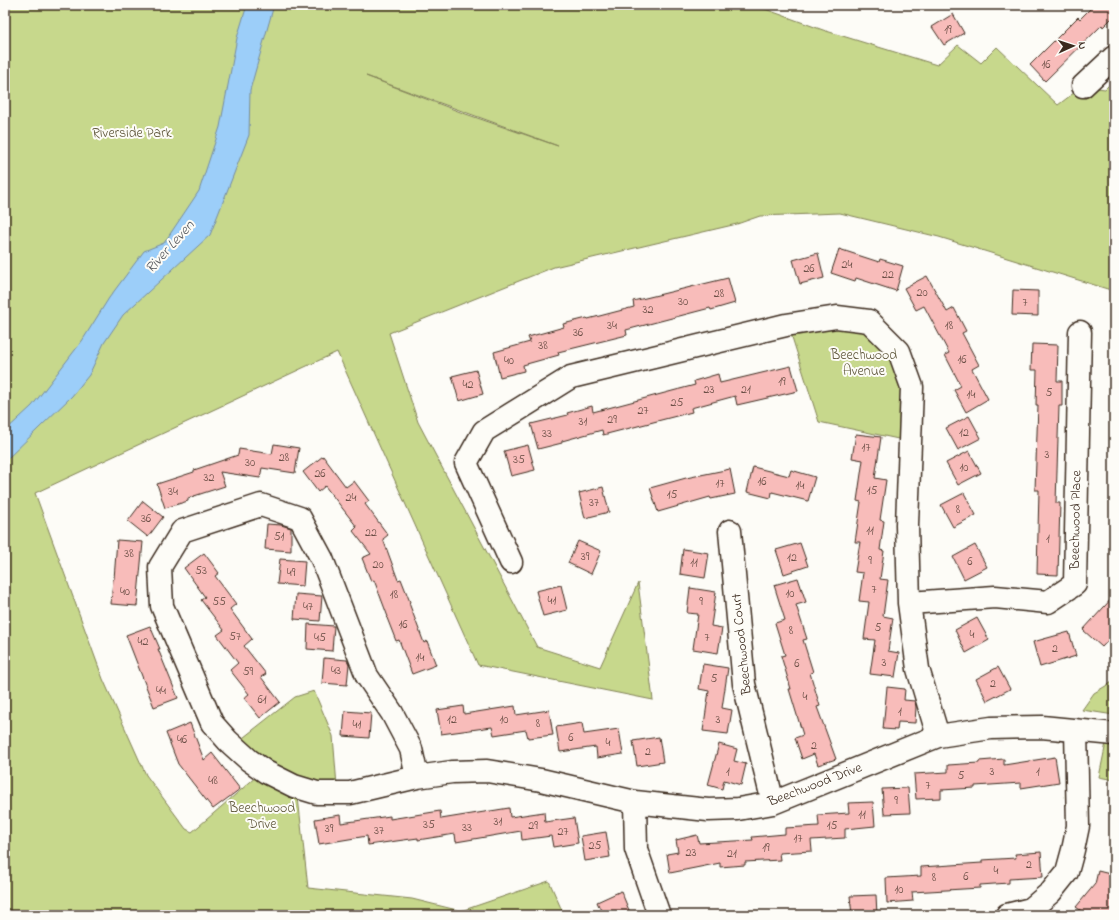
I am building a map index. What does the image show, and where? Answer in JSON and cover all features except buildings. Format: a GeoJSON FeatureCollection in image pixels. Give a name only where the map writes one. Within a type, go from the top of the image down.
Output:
{"type":"FeatureCollection","features":[{"type":"Feature","properties":{"kind":"street"},"geometry":{"type":"LineString","coordinates":[[1083,86],[1114,58]]}},
{"type":"Feature","properties":{"kind":"street"},"geometry":{"type":"LineString","coordinates":[[511,562],[466,463],[484,431],[571,377],[786,325],[837,317],[869,321],[899,351],[912,387],[907,525],[909,603],[918,669],[938,736]]}},
{"type":"Feature","properties":{"kind":"street","name":"Beechwood Place"},"geometry":{"type":"LineString","coordinates":[[909,603],[995,597],[1048,602],[1075,584],[1080,332]]}},
{"type":"Feature","properties":{"kind":"street","name":"Beechwood Drive"},"geometry":{"type":"LineString","coordinates":[[417,777],[411,749],[392,713],[367,676],[322,559],[300,518],[261,505],[182,531],[160,567],[162,606],[212,722],[228,741],[249,760],[266,772],[294,786],[317,794],[350,793],[417,777],[452,772],[487,770],[541,780],[635,802],[708,810],[738,809],[773,803],[938,736],[991,728],[1042,727],[1114,734]]}},
{"type":"Feature","properties":{"kind":"street","name":"Beechwood Court"},"geometry":{"type":"LineString","coordinates":[[730,531],[744,684],[773,803]]}},
{"type":"Feature","properties":{"kind":"street"},"geometry":{"type":"LineString","coordinates":[[1007,915],[1031,909],[1051,892],[1067,872],[1074,850],[1078,826],[1076,730]]}},
{"type":"Feature","properties":{"kind":"street"},"geometry":{"type":"LineString","coordinates":[[635,802],[636,849],[659,915]]}},
{"type":"Feature","properties":{"kind":"green space","name":"Riverside Park"},"geometry":{"type":"Polygon","coordinates":[[[5,5],[754,5],[823,30],[937,65],[958,45],[981,63],[997,47],[1058,105],[1083,86],[1105,89],[1114,80],[1114,291],[939,237],[840,213],[760,216],[737,224],[554,267],[389,333],[418,422],[537,647],[600,667],[638,583],[653,700],[478,665],[337,352],[35,493],[103,679],[146,775],[186,829],[192,832],[257,776],[298,797],[308,888],[412,899],[461,911],[549,881],[564,915],[5,915],[5,5]],[[366,76],[463,113],[558,146],[366,76]]]}},
{"type":"Feature","properties":{"kind":"green space","name":"Beechwood Avenue"},"geometry":{"type":"Polygon","coordinates":[[[837,327],[865,330],[895,361],[905,390],[903,440],[819,422],[791,334],[837,327]]]}},
{"type":"Feature","properties":{"kind":"green space"},"geometry":{"type":"Polygon","coordinates":[[[1114,681],[1114,715],[1082,710],[1094,693],[1114,681]]]}},
{"type":"Feature","properties":{"kind":"green space"},"geometry":{"type":"Polygon","coordinates":[[[314,691],[333,736],[337,786],[281,774],[239,741],[295,697],[314,691]]]}},
{"type":"Feature","properties":{"kind":"green space"},"geometry":{"type":"Polygon","coordinates":[[[1106,743],[1114,745],[1114,780],[1099,777],[1106,743]]]}},
{"type":"Feature","properties":{"kind":"water","name":"River Leven"},"geometry":{"type":"Polygon","coordinates":[[[247,5],[274,5],[250,90],[249,135],[210,235],[123,315],[104,343],[89,375],[72,396],[5,461],[5,431],[32,406],[82,341],[109,298],[144,251],[164,243],[199,191],[220,127],[237,38],[247,5]]]}}]}
